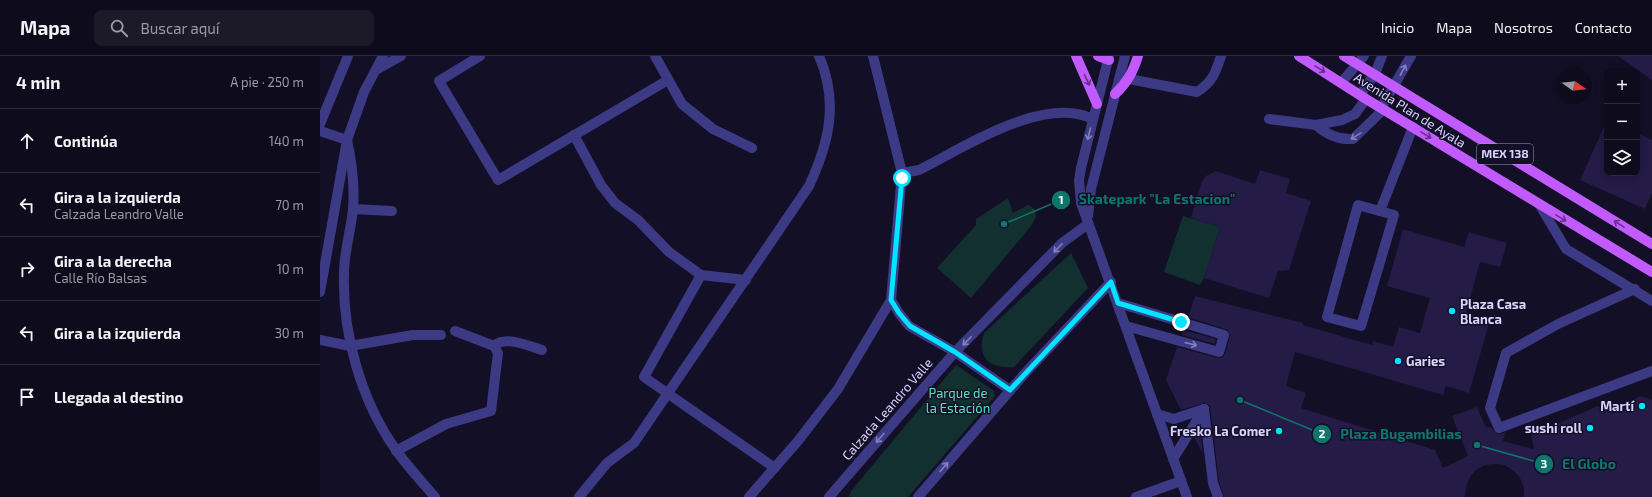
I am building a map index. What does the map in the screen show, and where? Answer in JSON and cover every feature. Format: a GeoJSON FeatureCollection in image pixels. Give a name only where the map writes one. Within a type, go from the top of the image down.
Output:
{"type":"FeatureCollection","features":[{"type":"Feature","properties":{"kind":"main road"},"geometry":{"type":"LineString","coordinates":[[1076,56],[1097,104]]}},
{"type":"Feature","properties":{"kind":"main road"},"geometry":{"type":"LineString","coordinates":[[1098,56],[1109,58]]}},
{"type":"Feature","properties":{"kind":"main road"},"geometry":{"type":"LineString","coordinates":[[1115,94],[1129,79],[1134,70],[1138,56]]}},
{"type":"Feature","properties":{"kind":"main road","name":"Avenida Plan de Ayala"},"geometry":{"type":"LineString","coordinates":[[1299,56],[1382,109],[1652,272]]}},
{"type":"Feature","properties":{"kind":"main road","name":"Avenida Plan de Ayala"},"geometry":{"type":"LineString","coordinates":[[1344,56],[1652,244]]}},
{"type":"Feature","properties":{"kind":"street"},"geometry":{"type":"LineString","coordinates":[[320,124],[348,56]]}},
{"type":"Feature","properties":{"kind":"street"},"geometry":{"type":"LineString","coordinates":[[320,292],[347,140],[364,92],[383,56]]}},
{"type":"Feature","properties":{"kind":"street"},"geometry":{"type":"LineString","coordinates":[[376,70],[401,56]]}},
{"type":"Feature","properties":{"kind":"street"},"geometry":{"type":"LineString","coordinates":[[480,56],[467,59],[439,82],[498,180],[668,80]]}},
{"type":"Feature","properties":{"kind":"street"},"geometry":{"type":"LineString","coordinates":[[655,56],[682,104],[713,129],[752,148]]}},
{"type":"Feature","properties":{"kind":"street"},"geometry":{"type":"LineString","coordinates":[[579,497],[607,463],[634,443],[809,186],[821,159],[829,127],[830,96],[819,56]]}},
{"type":"Feature","properties":{"kind":"street"},"geometry":{"type":"LineString","coordinates":[[749,497],[798,441],[838,389],[891,300],[902,173],[873,56]]}},
{"type":"Feature","properties":{"kind":"street"},"geometry":{"type":"LineString","coordinates":[[1088,224],[1088,207],[1091,189],[1125,56]]}},
{"type":"Feature","properties":{"kind":"street"},"geometry":{"type":"LineString","coordinates":[[1129,79],[1197,92],[1209,84],[1216,74],[1221,56]]}},
{"type":"Feature","properties":{"kind":"street"},"geometry":{"type":"LineString","coordinates":[[1341,83],[1364,56]]}},
{"type":"Feature","properties":{"kind":"street"},"geometry":{"type":"LineString","coordinates":[[1269,118],[1316,125],[1342,120],[1355,114],[1375,74],[1382,56]]}},
{"type":"Feature","properties":{"kind":"street"},"geometry":{"type":"LineString","coordinates":[[1316,125],[1325,133],[1342,140],[1352,139],[1382,109],[1410,56]]}},
{"type":"Feature","properties":{"kind":"street"},"geometry":{"type":"LineString","coordinates":[[1109,58],[1081,168],[1079,180],[1081,203],[1111,282],[1187,497]]}},
{"type":"Feature","properties":{"kind":"street"},"geometry":{"type":"LineString","coordinates":[[902,173],[919,170],[1013,122],[1041,114],[1063,113],[1087,116],[1093,119]]}},
{"type":"Feature","properties":{"kind":"street"},"geometry":{"type":"LineString","coordinates":[[1380,211],[1413,127]]}},
{"type":"Feature","properties":{"kind":"street"},"geometry":{"type":"LineString","coordinates":[[320,131],[347,140]]}},
{"type":"Feature","properties":{"kind":"street"},"geometry":{"type":"LineString","coordinates":[[574,135],[601,185],[616,203],[638,220],[669,252],[701,275],[746,280]]}},
{"type":"Feature","properties":{"kind":"street"},"geometry":{"type":"LineString","coordinates":[[347,140],[353,172],[353,209],[344,271],[345,308],[350,346],[375,416],[396,451],[435,497]]}},
{"type":"Feature","properties":{"kind":"street"},"geometry":{"type":"LineString","coordinates":[[1539,204],[1566,249],[1635,289],[1652,301]]}},
{"type":"Feature","properties":{"kind":"street"},"geometry":{"type":"LineString","coordinates":[[1358,205],[1380,211],[1394,215],[1361,326],[1327,317],[1358,205]]}},
{"type":"Feature","properties":{"kind":"street"},"geometry":{"type":"LineString","coordinates":[[353,209],[392,210]]}},
{"type":"Feature","properties":{"kind":"street","name":"Calzada Leandro Valle"},"geometry":{"type":"LineString","coordinates":[[830,496],[955,352],[1062,244],[1088,224]]}},
{"type":"Feature","properties":{"kind":"street"},"geometry":{"type":"LineString","coordinates":[[701,275],[644,377],[668,392],[775,468]]}},
{"type":"Feature","properties":{"kind":"street"},"geometry":{"type":"LineString","coordinates":[[918,497],[1010,390],[1111,282]]}},
{"type":"Feature","properties":{"kind":"street"},"geometry":{"type":"LineString","coordinates":[[1635,289],[1558,324],[1506,353],[1490,408],[1499,428],[1652,371]]}},
{"type":"Feature","properties":{"kind":"street"},"geometry":{"type":"LineString","coordinates":[[891,300],[899,313],[910,326],[955,352],[1010,390]]}},
{"type":"Feature","properties":{"kind":"street"},"geometry":{"type":"LineString","coordinates":[[1118,303],[1224,335],[1219,352],[1126,326]]}},
{"type":"Feature","properties":{"kind":"street"},"geometry":{"type":"LineString","coordinates":[[1176,340],[1181,322]]}},
{"type":"Feature","properties":{"kind":"street"},"geometry":{"type":"LineString","coordinates":[[396,451],[446,424],[491,411],[498,353],[494,346],[455,331]]}},
{"type":"Feature","properties":{"kind":"street"},"geometry":{"type":"LineString","coordinates":[[320,340],[350,346],[413,334],[441,335]]}},
{"type":"Feature","properties":{"kind":"street"},"geometry":{"type":"LineString","coordinates":[[494,346],[497,343],[506,341],[542,350]]}},
{"type":"Feature","properties":{"kind":"street"},"geometry":{"type":"LineString","coordinates":[[1157,414],[1174,419],[1204,409]]}},
{"type":"Feature","properties":{"kind":"street"},"geometry":{"type":"LineString","coordinates":[[1173,459],[1204,409]]}},
{"type":"Feature","properties":{"kind":"street"},"geometry":{"type":"LineString","coordinates":[[1204,409],[1213,483],[1218,497]]}},
{"type":"Feature","properties":{"kind":"street"},"geometry":{"type":"LineString","coordinates":[[1136,497],[1181,481]]}},
{"type":"Feature","properties":{"kind":"green space"},"geometry":{"type":"Polygon","coordinates":[[[1008,198],[1013,213],[1028,205],[1035,209],[1036,217],[1031,226],[971,298],[937,268],[976,225],[976,219],[1008,198]]]}},
{"type":"Feature","properties":{"kind":"green space"},"geometry":{"type":"Polygon","coordinates":[[[1183,216],[1220,227],[1204,278],[1200,285],[1164,272],[1183,216]]]}},
{"type":"Feature","properties":{"kind":"green space","name":"Parque de la Estación"},"geometry":{"type":"Polygon","coordinates":[[[1071,253],[1088,288],[1014,367],[1005,367],[992,364],[987,360],[982,349],[984,333],[1071,253]]]}},
{"type":"Feature","properties":{"kind":"green space","name":"Parque de la Estación"},"geometry":{"type":"Polygon","coordinates":[[[956,365],[994,391],[995,396],[908,497],[849,497],[851,491],[956,365]]]}},
{"type":"Feature","properties":{"kind":"building"},"geometry":{"type":"Polygon","coordinates":[[[1618,56],[1652,56],[1652,80],[1640,72],[1640,68],[1635,68],[1618,56]]]}},
{"type":"Feature","properties":{"kind":"building"},"geometry":{"type":"Polygon","coordinates":[[[1604,127],[1604,176],[1640,176],[1640,134],[1652,140],[1652,193],[1645,209],[1580,180],[1604,127]]]}},
{"type":"Feature","properties":{"kind":"building"},"geometry":{"type":"Polygon","coordinates":[[[1260,170],[1290,179],[1286,193],[1311,201],[1289,270],[1278,271],[1269,298],[1204,278],[1220,227],[1191,218],[1201,184],[1206,176],[1216,171],[1255,184],[1260,170]]]}},
{"type":"Feature","properties":{"kind":"building"},"geometry":{"type":"Polygon","coordinates":[[[1403,229],[1464,247],[1469,232],[1507,243],[1500,267],[1480,262],[1466,313],[1490,320],[1469,393],[1446,386],[1443,395],[1295,352],[1286,386],[1306,393],[1301,408],[1435,450],[1443,468],[1468,456],[1452,416],[1477,407],[1485,426],[1492,428],[1498,434],[1505,433],[1503,441],[1534,449],[1531,435],[1598,406],[1610,409],[1641,396],[1652,400],[1652,497],[1524,497],[1524,488],[1520,478],[1514,471],[1505,465],[1495,464],[1485,465],[1476,470],[1470,477],[1466,487],[1465,497],[1224,497],[1219,482],[1210,406],[1204,403],[1181,410],[1166,380],[1177,347],[1218,358],[1223,357],[1225,354],[1230,336],[1228,330],[1188,317],[1195,296],[1303,323],[1303,325],[1372,345],[1373,341],[1393,347],[1399,327],[1420,333],[1430,298],[1387,286],[1403,229]]]}},
{"type":"Feature","properties":{"kind":"building"},"geometry":{"type":"Polygon","coordinates":[[[1183,330],[1216,339],[1215,344],[1182,335],[1183,330]]]}},
{"type":"Feature","properties":{"kind":"building"},"geometry":{"type":"Polygon","coordinates":[[[1200,428],[1203,454],[1194,437],[1200,428]]]}},
{"type":"Feature","properties":{"kind":"place","name":"Skatepark \"La Estacion\""},"geometry":{"type":"Point","coordinates":[1004,224]}},
{"type":"Feature","properties":{"kind":"place","name":"Plaza Casa Blanca"},"geometry":{"type":"Point","coordinates":[1452,311]}},
{"type":"Feature","properties":{"kind":"place","name":"Garies"},"geometry":{"type":"Point","coordinates":[1398,361]}},
{"type":"Feature","properties":{"kind":"place","name":"Plaza Bugambilias"},"geometry":{"type":"Point","coordinates":[1240,400]}},
{"type":"Feature","properties":{"kind":"place","name":"Martí"},"geometry":{"type":"Point","coordinates":[1642,406]}},
{"type":"Feature","properties":{"kind":"place","name":"sushi roll"},"geometry":{"type":"Point","coordinates":[1590,428]}},
{"type":"Feature","properties":{"kind":"place","name":"Fresko La Comer"},"geometry":{"type":"Point","coordinates":[1279,431]}},
{"type":"Feature","properties":{"kind":"place","name":"El Globo"},"geometry":{"type":"Point","coordinates":[1477,445]}},
{"type":"Feature","properties":{"kind":"route"},"geometry":{"type":"LineString","coordinates":[[902,178],[891,300],[899,313],[910,326],[955,352],[1010,390],[1026,371],[1111,282],[1118,303],[1181,322]]}}]}
